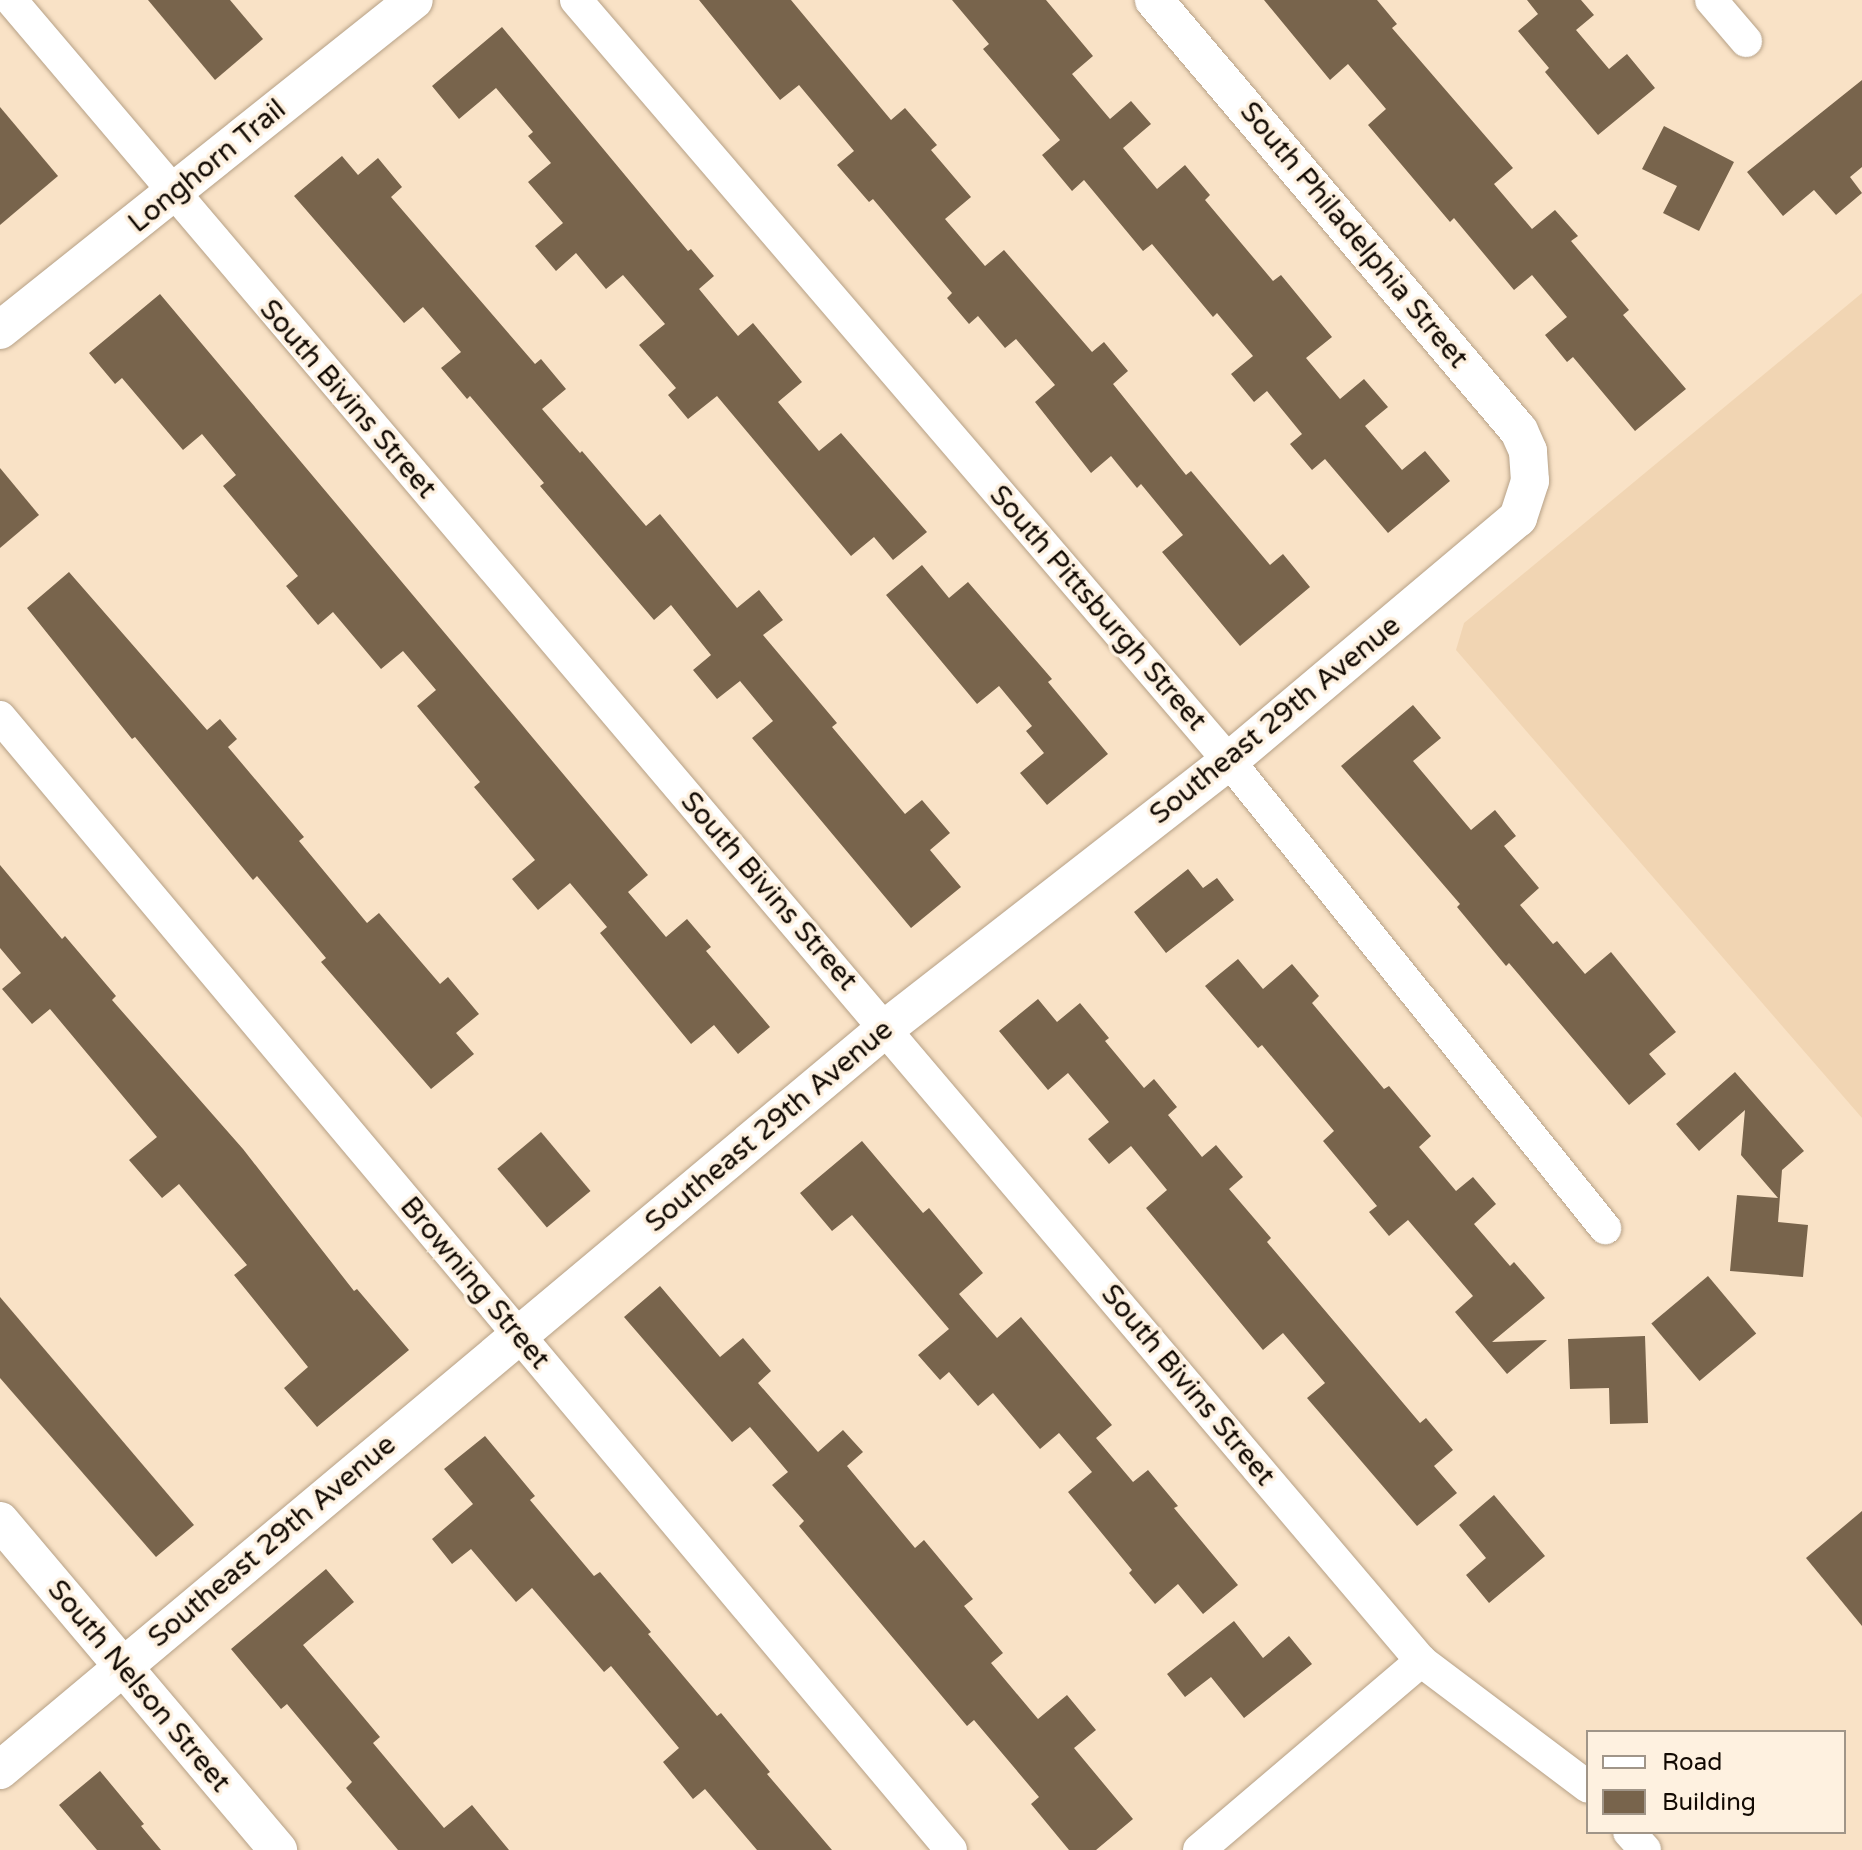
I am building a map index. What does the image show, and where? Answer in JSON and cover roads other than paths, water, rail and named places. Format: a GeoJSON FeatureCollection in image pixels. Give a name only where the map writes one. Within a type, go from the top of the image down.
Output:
{"type":"FeatureCollection","features":[{"type":"Feature","properties":{"kind":"street","name":"South Bivins Street"},"geometry":{"type":"LineString","coordinates":[[11,0],[1421,1661],[1586,1785]]}},
{"type":"Feature","properties":{"kind":"street","name":"Longhorn Trail"},"geometry":{"type":"LineString","coordinates":[[0,330],[414,0]]}},
{"type":"Feature","properties":{"kind":"street","name":"South Pittsburgh Street"},"geometry":{"type":"LineString","coordinates":[[576,0],[1229,761],[1605,1228]]}},
{"type":"Feature","properties":{"kind":"street","name":"South Philadelphia Street"},"geometry":{"type":"LineString","coordinates":[[1154,0],[1519,431],[1528,451],[1530,481]]}},
{"type":"Feature","properties":{"kind":"street"},"geometry":{"type":"LineString","coordinates":[[1711,0],[1746,41]]}},
{"type":"Feature","properties":{"kind":"street","name":"Southeast 29th Avenue"},"geometry":{"type":"LineString","coordinates":[[0,1770],[886,1028],[1229,761],[1518,518],[1530,481]]}},
{"type":"Feature","properties":{"kind":"street","name":"Browning Street"},"geometry":{"type":"LineString","coordinates":[[0,717],[951,1850]]}},
{"type":"Feature","properties":{"kind":"street","name":"South Nelson Street"},"geometry":{"type":"LineString","coordinates":[[0,1521],[278,1850]]}},
{"type":"Feature","properties":{"kind":"street"},"geometry":{"type":"LineString","coordinates":[[1199,1850],[1421,1661]]}},
{"type":"Feature","properties":{"kind":"street"},"geometry":{"type":"LineString","coordinates":[[1631,1834],[1645,1850]]}}]}
